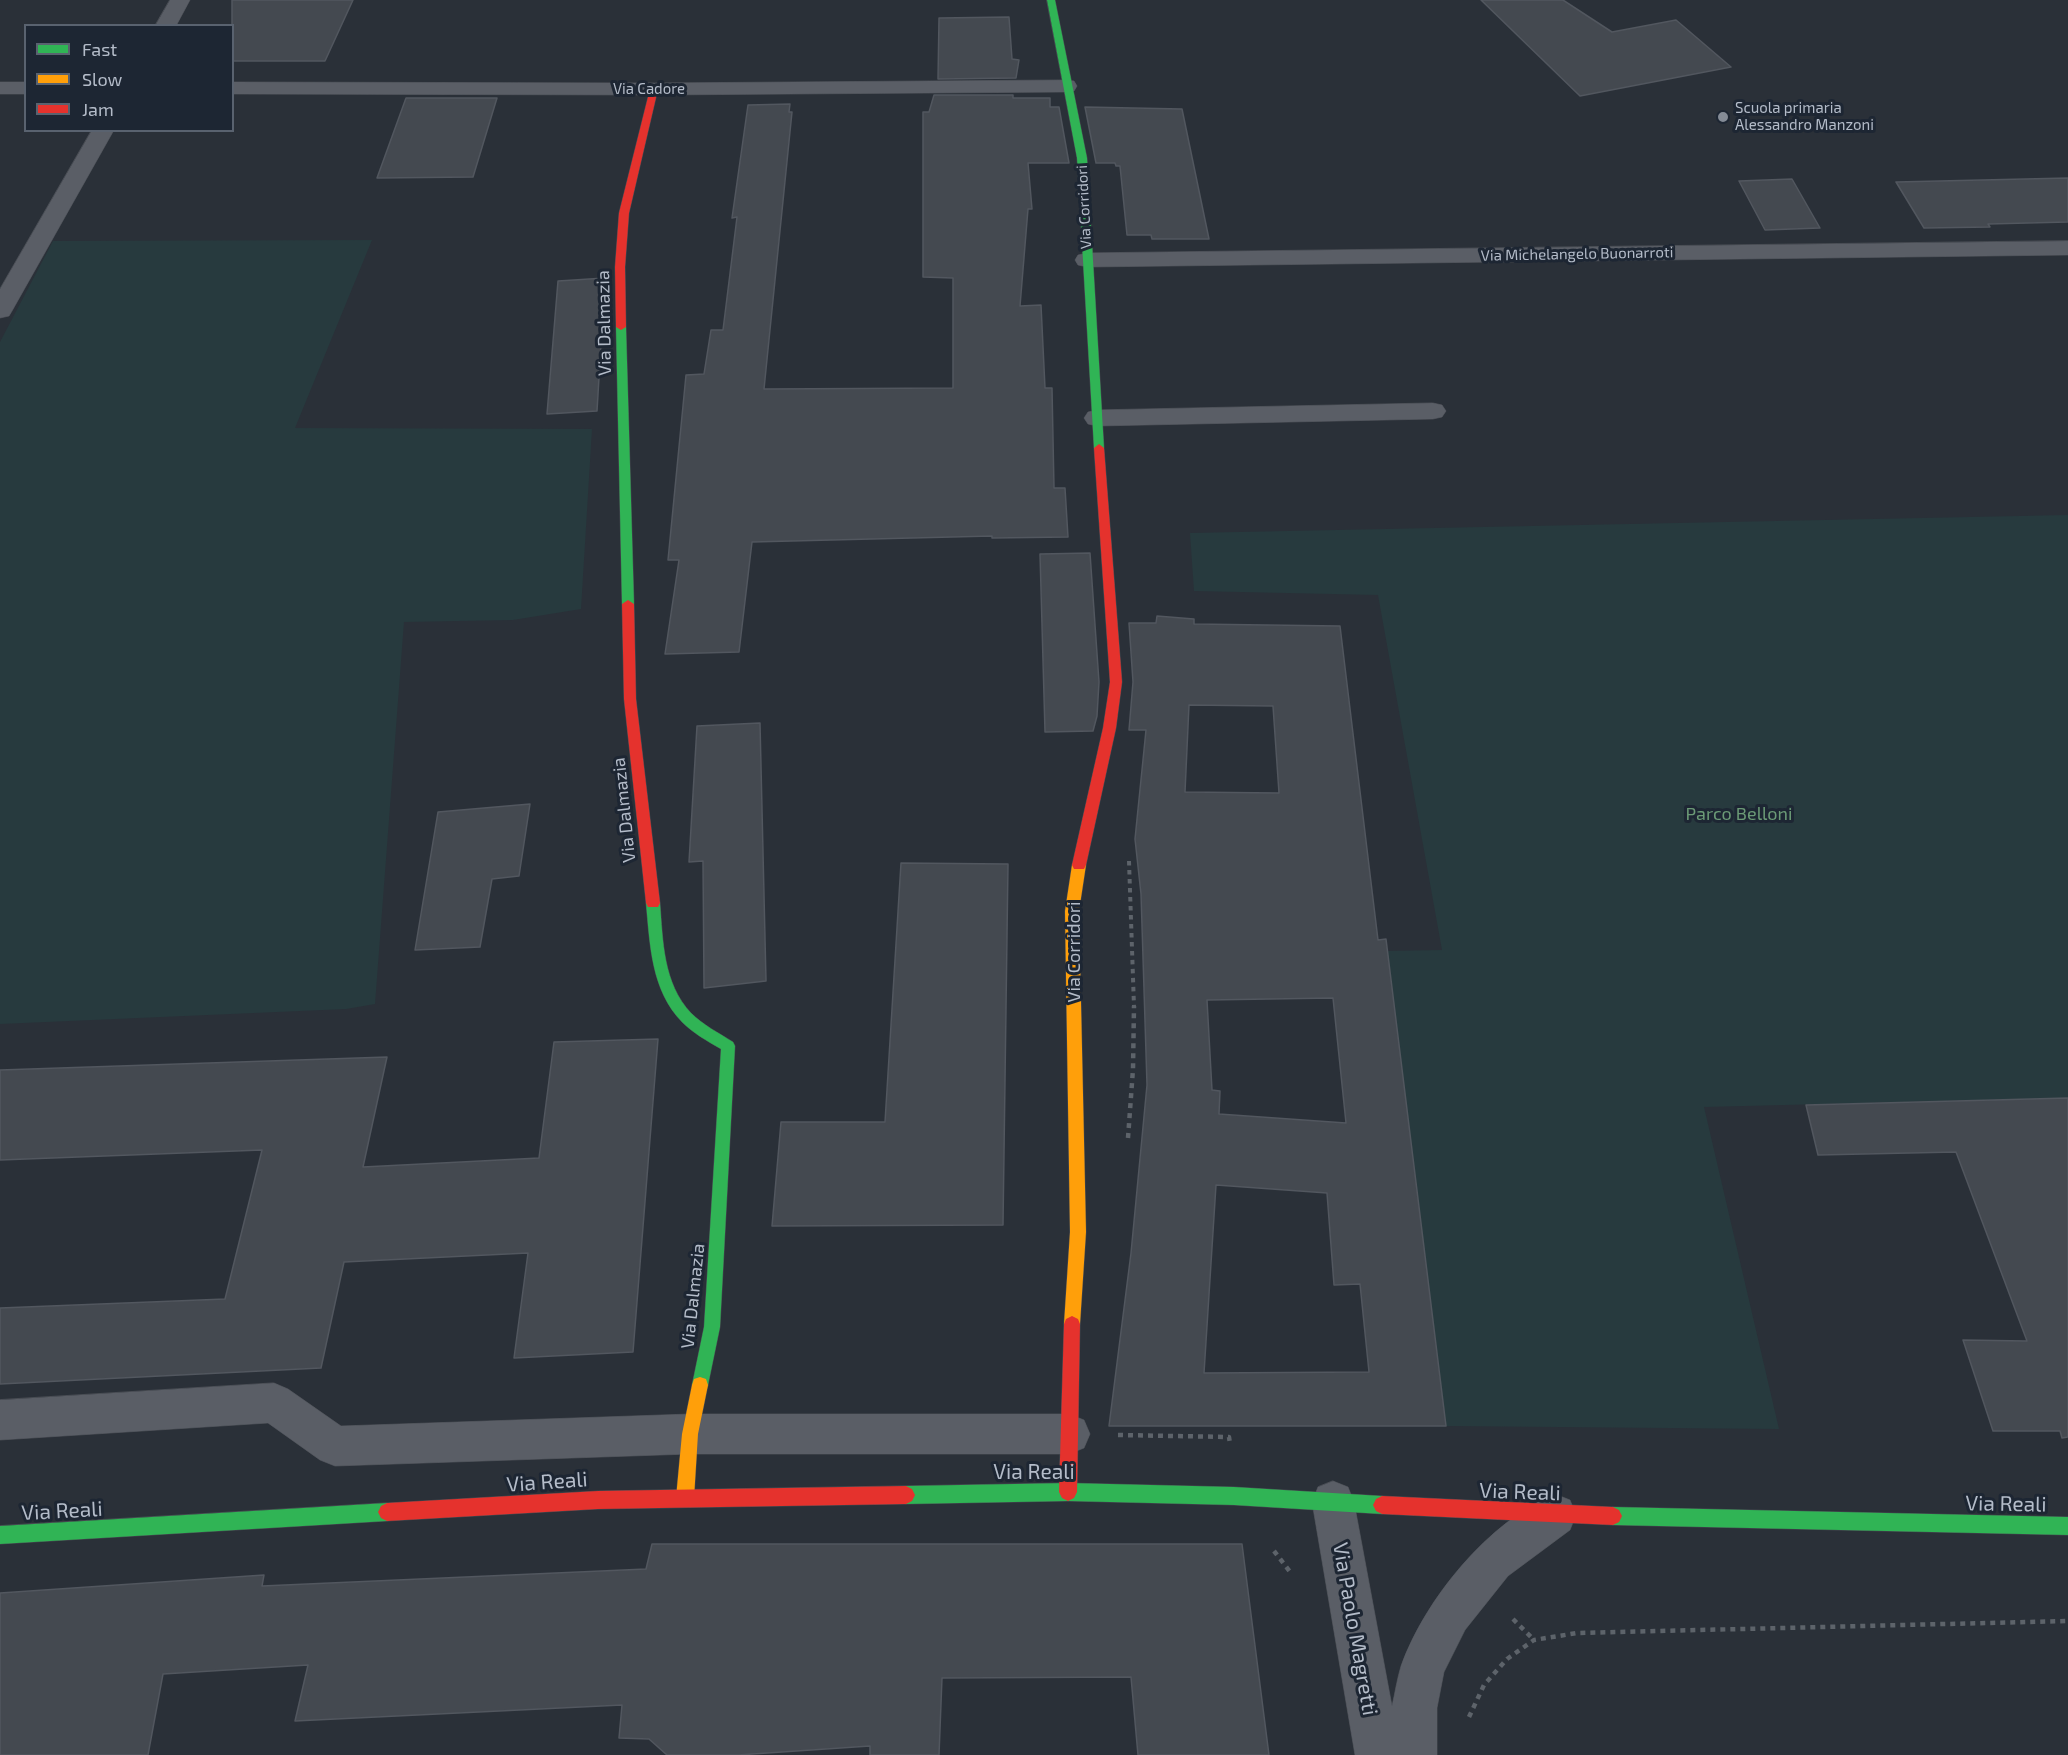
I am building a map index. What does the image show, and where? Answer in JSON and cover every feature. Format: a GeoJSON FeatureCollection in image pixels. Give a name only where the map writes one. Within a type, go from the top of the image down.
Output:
{"type":"FeatureCollection","features":[{"type":"Feature","properties":{"kind":"street"},"geometry":{"type":"LineString","coordinates":[[166,24],[180,0]]}},
{"type":"Feature","properties":{"kind":"street","name":"Via Corridori"},"geometry":{"type":"LineString","coordinates":[[1051,0],[1066,86],[1082,158],[1097,418],[1116,682],[1114,716],[1105,758],[1085,824],[1072,911],[1078,1232],[1072,1324],[1068,1492]]}},
{"type":"Feature","properties":{"kind":"street","name":"Via Cadore"},"geometry":{"type":"LineString","coordinates":[[234,88],[654,89],[1066,86]]}},
{"type":"Feature","properties":{"kind":"street"},"geometry":{"type":"LineString","coordinates":[[0,88],[24,88]]}},
{"type":"Feature","properties":{"kind":"street","name":"Via Dalmazia"},"geometry":{"type":"LineString","coordinates":[[654,89],[624,213],[620,267],[630,699],[660,971],[672,1001],[686,1020],[728,1046],[712,1327],[690,1434],[685,1498]]}},
{"type":"Feature","properties":{"kind":"street"},"geometry":{"type":"LineString","coordinates":[[0,311],[102,132]]}},
{"type":"Feature","properties":{"kind":"street","name":"Via Michelangelo Buonarroti"},"geometry":{"type":"LineString","coordinates":[[1087,260],[2068,248]]}},
{"type":"Feature","properties":{"kind":"street"},"geometry":{"type":"LineString","coordinates":[[1097,418],[1433,411]]}},
{"type":"Feature","properties":{"kind":"street"},"geometry":{"type":"LineString","coordinates":[[0,1420],[274,1403],[335,1446],[690,1434],[1069,1434]]}},
{"type":"Feature","properties":{"kind":"street","name":"Via Reali"},"geometry":{"type":"LineString","coordinates":[[0,1535],[597,1500],[1068,1492],[1234,1496],[1555,1515],[2068,1526]]}},
{"type":"Feature","properties":{"kind":"street","name":"Via Paolo Magretti"},"geometry":{"type":"LineString","coordinates":[[1333,1502],[1378,1755]]}},
{"type":"Feature","properties":{"kind":"street"},"geometry":{"type":"LineString","coordinates":[[1414,1755],[1414,1708],[1422,1667],[1450,1615],[1493,1561],[1555,1515]]}},
{"type":"Feature","properties":{"kind":"path"},"geometry":{"type":"LineString","coordinates":[[1468,1719],[1484,1685],[1507,1659],[1534,1640],[1545,1638],[1577,1633],[2068,1621]]}},
{"type":"Feature","properties":{"kind":"green space"},"geometry":{"type":"Polygon","coordinates":[[[372,240],[295,428],[592,429],[581,609],[513,620],[404,622],[375,1004],[346,1009],[0,1024],[0,342],[53,241],[372,240]]]}},
{"type":"Feature","properties":{"kind":"green space","name":"Parco Belloni"},"geometry":{"type":"Polygon","coordinates":[[[2068,515],[2068,1098],[1704,1107],[1779,1429],[1446,1426],[1387,951],[1442,950],[1378,595],[1194,591],[1190,533],[2068,515]]]}},
{"type":"Feature","properties":{"kind":"building"},"geometry":{"type":"Polygon","coordinates":[[[232,0],[353,0],[325,61],[234,61],[234,24],[232,24],[232,0]]]}},
{"type":"Feature","properties":{"kind":"building"},"geometry":{"type":"Polygon","coordinates":[[[1481,0],[1563,0],[1612,32],[1676,20],[1731,67],[1580,96],[1481,0]]]}},
{"type":"Feature","properties":{"kind":"building"},"geometry":{"type":"Polygon","coordinates":[[[1009,17],[1012,59],[1019,60],[1016,78],[938,79],[939,18],[1009,17]]]}},
{"type":"Feature","properties":{"kind":"building"},"geometry":{"type":"Polygon","coordinates":[[[934,95],[1013,95],[1013,98],[1050,98],[1050,107],[1059,107],[1069,163],[1028,163],[1032,209],[1028,209],[1020,306],[1041,305],[1045,388],[1052,388],[1054,488],[1065,488],[1068,537],[992,538],[992,536],[752,542],[739,652],[665,654],[679,560],[668,560],[686,375],[704,374],[711,330],[723,330],[737,217],[732,218],[748,105],[790,104],[789,112],[792,112],[764,389],[953,388],[953,278],[923,277],[923,112],[929,112],[934,95]]]}},
{"type":"Feature","properties":{"kind":"building"},"geometry":{"type":"Polygon","coordinates":[[[406,98],[497,98],[473,177],[377,178],[406,98]]]}},
{"type":"Feature","properties":{"kind":"building"},"geometry":{"type":"Polygon","coordinates":[[[1085,107],[1182,109],[1209,239],[1152,239],[1151,235],[1127,235],[1120,166],[1116,166],[1115,163],[1096,163],[1085,107]]]}},
{"type":"Feature","properties":{"kind":"building"},"geometry":{"type":"Polygon","coordinates":[[[2068,178],[2068,222],[1988,224],[1990,227],[1924,228],[1896,182],[2068,178]]]}},
{"type":"Feature","properties":{"kind":"building"},"geometry":{"type":"Polygon","coordinates":[[[1792,179],[1820,228],[1765,230],[1739,181],[1792,179]]]}},
{"type":"Feature","properties":{"kind":"building"},"geometry":{"type":"Polygon","coordinates":[[[605,278],[597,411],[547,414],[558,281],[605,278]]]}},
{"type":"Feature","properties":{"kind":"building"},"geometry":{"type":"Polygon","coordinates":[[[1090,553],[1099,682],[1097,716],[1093,731],[1045,732],[1040,554],[1090,553]]]}},
{"type":"Feature","properties":{"kind":"building"},"geometry":{"type":"Polygon","coordinates":[[[1157,616],[1194,619],[1194,624],[1340,626],[1378,940],[1386,939],[1446,1426],[1109,1426],[1131,1253],[1147,1085],[1141,894],[1135,839],[1146,730],[1129,730],[1133,682],[1129,623],[1156,623],[1157,616]],[[1189,705],[1185,792],[1279,793],[1273,706],[1189,705]],[[1333,998],[1207,1000],[1212,1090],[1220,1091],[1219,1114],[1346,1123],[1333,998]],[[1216,1185],[1204,1373],[1369,1372],[1360,1284],[1334,1285],[1327,1193],[1216,1185]]]}},
{"type":"Feature","properties":{"kind":"building"},"geometry":{"type":"Polygon","coordinates":[[[760,723],[766,981],[704,988],[703,861],[689,862],[697,726],[760,723]]]}},
{"type":"Feature","properties":{"kind":"building"},"geometry":{"type":"Polygon","coordinates":[[[530,804],[519,876],[492,879],[480,947],[415,950],[438,812],[530,804]]]}},
{"type":"Feature","properties":{"kind":"building"},"geometry":{"type":"Polygon","coordinates":[[[901,863],[1008,864],[1003,1225],[772,1226],[781,1122],[885,1122],[901,863]]]}},
{"type":"Feature","properties":{"kind":"building"},"geometry":{"type":"Polygon","coordinates":[[[658,1039],[633,1352],[514,1358],[528,1253],[344,1262],[321,1368],[0,1384],[0,1308],[225,1299],[262,1150],[0,1160],[0,1070],[387,1057],[363,1167],[539,1158],[554,1042],[658,1039]]]}},
{"type":"Feature","properties":{"kind":"building"},"geometry":{"type":"Polygon","coordinates":[[[2068,1098],[2068,1437],[2062,1438],[2060,1431],[1993,1431],[1963,1340],[2027,1341],[1956,1152],[1818,1155],[1806,1105],[2068,1098]]]}},
{"type":"Feature","properties":{"kind":"building"},"geometry":{"type":"Polygon","coordinates":[[[652,1544],[1242,1544],[1269,1755],[1138,1755],[1131,1677],[942,1678],[939,1755],[870,1755],[870,1746],[738,1755],[667,1755],[649,1739],[619,1738],[622,1705],[295,1721],[308,1665],[163,1674],[148,1755],[0,1755],[0,1593],[264,1575],[262,1586],[646,1569],[652,1544]]]}},
{"type":"Feature","properties":{"kind":"traffic: fast"},"geometry":{"type":"LineString","coordinates":[[1051,0],[1082,158],[1099,448]]}},
{"type":"Feature","properties":{"kind":"traffic: fast"},"geometry":{"type":"LineString","coordinates":[[621,327],[628,604]]}},
{"type":"Feature","properties":{"kind":"traffic: fast"},"geometry":{"type":"LineString","coordinates":[[653,903],[657,948],[663,978],[669,992],[686,1017],[728,1046],[712,1327],[700,1385]]}},
{"type":"Feature","properties":{"kind":"traffic: fast"},"geometry":{"type":"LineString","coordinates":[[906,1495],[1068,1492],[1234,1496],[1382,1505]]}},
{"type":"Feature","properties":{"kind":"traffic: fast"},"geometry":{"type":"LineString","coordinates":[[0,1535],[387,1512]]}},
{"type":"Feature","properties":{"kind":"traffic: fast"},"geometry":{"type":"LineString","coordinates":[[1613,1516],[2068,1526]]}},
{"type":"Feature","properties":{"kind":"traffic: slow"},"geometry":{"type":"LineString","coordinates":[[1072,1324],[1078,1232],[1072,911],[1079,865]]}},
{"type":"Feature","properties":{"kind":"traffic: slow"},"geometry":{"type":"LineString","coordinates":[[685,1498],[690,1434],[700,1385]]}},
{"type":"Feature","properties":{"kind":"traffic: jam"},"geometry":{"type":"LineString","coordinates":[[621,327],[620,267],[624,213],[654,89]]}},
{"type":"Feature","properties":{"kind":"traffic: jam"},"geometry":{"type":"LineString","coordinates":[[1079,865],[1110,728],[1116,682],[1099,448]]}},
{"type":"Feature","properties":{"kind":"traffic: jam"},"geometry":{"type":"LineString","coordinates":[[628,604],[630,699],[653,903]]}},
{"type":"Feature","properties":{"kind":"traffic: jam"},"geometry":{"type":"LineString","coordinates":[[1068,1492],[1072,1324]]}},
{"type":"Feature","properties":{"kind":"traffic: jam"},"geometry":{"type":"LineString","coordinates":[[387,1512],[598,1500],[906,1495]]}},
{"type":"Feature","properties":{"kind":"traffic: jam"},"geometry":{"type":"LineString","coordinates":[[1382,1505],[1613,1516]]}},
{"type":"Feature","properties":{"kind":"place","name":"Scuola primaria Alessandro Manzoni"},"geometry":{"type":"Point","coordinates":[1723,117]}}]}
